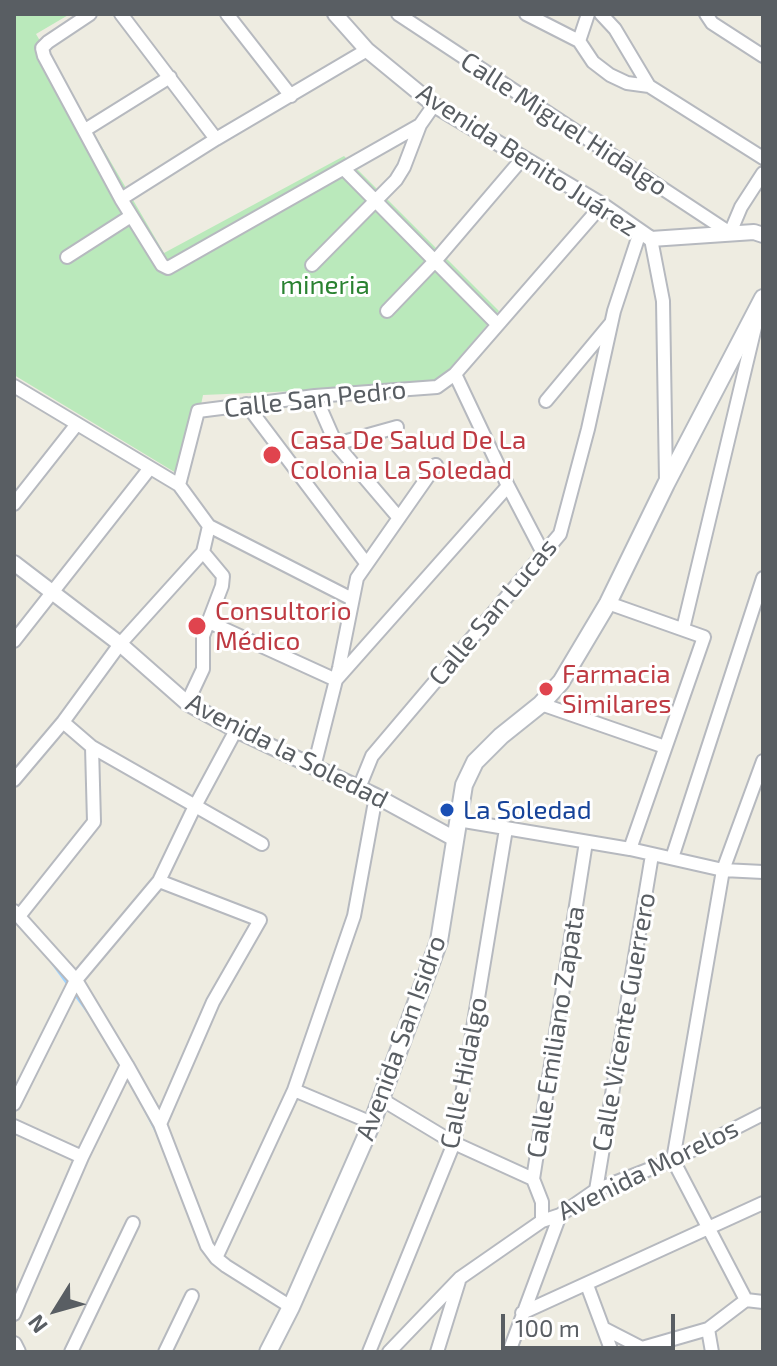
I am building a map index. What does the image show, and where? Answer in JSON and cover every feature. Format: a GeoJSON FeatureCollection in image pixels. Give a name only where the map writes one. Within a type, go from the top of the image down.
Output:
{"type":"FeatureCollection","features":[{"type":"Feature","properties":{"kind":"main road","name":"Avenida San Isidro"},"geometry":{"type":"LineString","coordinates":[[268,1352],[372,1123],[439,941],[464,785],[475,762],[541,704],[561,682],[608,603],[762,299]]}},
{"type":"Feature","properties":{"kind":"street"},"geometry":{"type":"LineString","coordinates":[[90,14],[42,48],[44,56],[121,199],[162,265],[168,268],[420,125]]}},
{"type":"Feature","properties":{"kind":"street"},"geometry":{"type":"LineString","coordinates":[[121,14],[216,139]]}},
{"type":"Feature","properties":{"kind":"street"},"geometry":{"type":"LineString","coordinates":[[227,14],[291,96]]}},
{"type":"Feature","properties":{"kind":"street","name":"Calle Miguel Hidalgo"},"geometry":{"type":"LineString","coordinates":[[398,14],[730,233]]}},
{"type":"Feature","properties":{"kind":"street"},"geometry":{"type":"LineString","coordinates":[[526,14],[579,41],[593,62],[610,75],[627,83],[649,86],[763,158]]}},
{"type":"Feature","properties":{"kind":"street"},"geometry":{"type":"LineString","coordinates":[[579,41],[588,14]]}},
{"type":"Feature","properties":{"kind":"street"},"geometry":{"type":"LineString","coordinates":[[601,14],[615,29],[649,86]]}},
{"type":"Feature","properties":{"kind":"street"},"geometry":{"type":"LineString","coordinates":[[706,14],[712,23],[763,56]]}},
{"type":"Feature","properties":{"kind":"street","name":"Avenida Benito Juárez"},"geometry":{"type":"LineString","coordinates":[[337,15],[367,50],[434,105],[602,205],[645,236],[754,232],[763,235]]}},
{"type":"Feature","properties":{"kind":"street"},"geometry":{"type":"LineString","coordinates":[[121,199],[367,50]]}},
{"type":"Feature","properties":{"kind":"street"},"geometry":{"type":"LineString","coordinates":[[85,130],[170,77]]}},
{"type":"Feature","properties":{"kind":"street"},"geometry":{"type":"LineString","coordinates":[[312,265],[376,202],[404,167],[420,125],[434,105]]}},
{"type":"Feature","properties":{"kind":"street"},"geometry":{"type":"LineString","coordinates":[[387,311],[435,261],[522,159]]}},
{"type":"Feature","properties":{"kind":"street"},"geometry":{"type":"LineString","coordinates":[[344,169],[497,324]]}},
{"type":"Feature","properties":{"kind":"street"},"geometry":{"type":"LineString","coordinates":[[730,233],[741,207],[763,173]]}},
{"type":"Feature","properties":{"kind":"street"},"geometry":{"type":"LineString","coordinates":[[543,553],[455,374],[602,205]]}},
{"type":"Feature","properties":{"kind":"street"},"geometry":{"type":"LineString","coordinates":[[67,257],[131,216]]}},
{"type":"Feature","properties":{"kind":"street","name":"Avenida Benito Juárez"},"geometry":{"type":"LineString","coordinates":[[645,236],[663,301],[666,484]]}},
{"type":"Feature","properties":{"kind":"street","name":"Calle San Lucas"},"geometry":{"type":"LineString","coordinates":[[359,788],[372,756],[560,534],[624,275],[645,236]]}},
{"type":"Feature","properties":{"kind":"street"},"geometry":{"type":"LineString","coordinates":[[683,629],[762,299]]}},
{"type":"Feature","properties":{"kind":"street"},"geometry":{"type":"LineString","coordinates":[[546,401],[612,323]]}},
{"type":"Feature","properties":{"kind":"street","name":"Calle San Pedro"},"geometry":{"type":"LineString","coordinates":[[179,485],[198,411],[315,396],[437,387],[455,374]]}},
{"type":"Feature","properties":{"kind":"street"},"geometry":{"type":"LineString","coordinates":[[14,386],[179,485],[209,526],[352,599]]}},
{"type":"Feature","properties":{"kind":"street"},"geometry":{"type":"LineString","coordinates":[[315,396],[336,444],[399,518]]}},
{"type":"Feature","properties":{"kind":"street"},"geometry":{"type":"LineString","coordinates":[[246,404],[366,563]]}},
{"type":"Feature","properties":{"kind":"street"},"geometry":{"type":"LineString","coordinates":[[14,504],[77,424]]}},
{"type":"Feature","properties":{"kind":"street"},"geometry":{"type":"LineString","coordinates":[[336,444],[397,427]]}},
{"type":"Feature","properties":{"kind":"street"},"geometry":{"type":"LineString","coordinates":[[314,767],[357,578],[436,465]]}},
{"type":"Feature","properties":{"kind":"street"},"geometry":{"type":"LineString","coordinates":[[14,641],[150,468]]}},
{"type":"Feature","properties":{"kind":"street"},"geometry":{"type":"LineString","coordinates":[[336,680],[508,486]]}},
{"type":"Feature","properties":{"kind":"street"},"geometry":{"type":"LineString","coordinates":[[14,780],[63,722],[120,644],[203,552],[209,526]]}},
{"type":"Feature","properties":{"kind":"street"},"geometry":{"type":"LineString","coordinates":[[187,703],[203,669],[203,636],[222,586],[223,576],[203,552]]}},
{"type":"Feature","properties":{"kind":"street","name":"Avenida la Soledad"},"geometry":{"type":"LineString","coordinates":[[14,563],[120,644],[187,703],[236,730],[376,796],[455,839]]}},
{"type":"Feature","properties":{"kind":"street"},"geometry":{"type":"LineString","coordinates":[[672,858],[763,578]]}},
{"type":"Feature","properties":{"kind":"street"},"geometry":{"type":"LineString","coordinates":[[608,603],[704,637],[630,849]]}},
{"type":"Feature","properties":{"kind":"street"},"geometry":{"type":"LineString","coordinates":[[209,622],[336,680]]}},
{"type":"Feature","properties":{"kind":"street"},"geometry":{"type":"LineString","coordinates":[[541,704],[665,747]]}},
{"type":"Feature","properties":{"kind":"street"},"geometry":{"type":"LineString","coordinates":[[63,722],[92,747],[194,808],[262,844]]}},
{"type":"Feature","properties":{"kind":"street"},"geometry":{"type":"LineString","coordinates":[[14,1104],[76,980],[159,881],[236,730]]}},
{"type":"Feature","properties":{"kind":"street"},"geometry":{"type":"LineString","coordinates":[[92,747],[94,822],[17,913],[76,980],[127,1065],[160,1124],[207,1246],[216,1258],[291,1307]]}},
{"type":"Feature","properties":{"kind":"street"},"geometry":{"type":"LineString","coordinates":[[746,1300],[673,1160],[723,870],[763,761]]}},
{"type":"Feature","properties":{"kind":"street"},"geometry":{"type":"LineString","coordinates":[[216,1258],[294,1090],[354,916],[376,796]]}},
{"type":"Feature","properties":{"kind":"street"},"geometry":{"type":"LineString","coordinates":[[458,820],[630,849],[723,870],[763,872]]}},
{"type":"Feature","properties":{"kind":"street","name":"Calle Hidalgo"},"geometry":{"type":"LineString","coordinates":[[369,1352],[454,1143],[506,829]]}},
{"type":"Feature","properties":{"kind":"street","name":"Calle Emiliano Zapata"},"geometry":{"type":"LineString","coordinates":[[542,1221],[542,1202],[533,1179],[586,842]]}},
{"type":"Feature","properties":{"kind":"street","name":"Calle Vicente Guerrero"},"geometry":{"type":"LineString","coordinates":[[596,1190],[652,855]]}},
{"type":"Feature","properties":{"kind":"street"},"geometry":{"type":"LineString","coordinates":[[159,881],[260,920],[213,1002],[160,1124]]}},
{"type":"Feature","properties":{"kind":"street"},"geometry":{"type":"LineString","coordinates":[[14,1314],[82,1157],[127,1065]]}},
{"type":"Feature","properties":{"kind":"street"},"geometry":{"type":"LineString","coordinates":[[294,1090],[372,1123]]}},
{"type":"Feature","properties":{"kind":"street"},"geometry":{"type":"LineString","coordinates":[[381,1099],[454,1143],[533,1179]]}},
{"type":"Feature","properties":{"kind":"street","name":"Avenida Morelos"},"geometry":{"type":"LineString","coordinates":[[389,1352],[460,1278],[542,1221],[560,1215],[596,1190],[673,1160],[763,1114]]}},
{"type":"Feature","properties":{"kind":"street"},"geometry":{"type":"LineString","coordinates":[[14,1126],[82,1157]]}},
{"type":"Feature","properties":{"kind":"street"},"geometry":{"type":"LineString","coordinates":[[522,1313],[763,1203]]}},
{"type":"Feature","properties":{"kind":"street"},"geometry":{"type":"LineString","coordinates":[[509,1352],[560,1215]]}},
{"type":"Feature","properties":{"kind":"street"},"geometry":{"type":"LineString","coordinates":[[71,1352],[133,1223]]}},
{"type":"Feature","properties":{"kind":"street"},"geometry":{"type":"LineString","coordinates":[[437,1352],[460,1278]]}},
{"type":"Feature","properties":{"kind":"street"},"geometry":{"type":"LineString","coordinates":[[587,1285],[612,1352]]}},
{"type":"Feature","properties":{"kind":"street"},"geometry":{"type":"LineString","coordinates":[[165,1352],[192,1296]]}},
{"type":"Feature","properties":{"kind":"street"},"geometry":{"type":"LineString","coordinates":[[605,1329],[642,1348],[708,1329],[746,1300],[763,1302]]}},
{"type":"Feature","properties":{"kind":"street"},"geometry":{"type":"LineString","coordinates":[[708,1329],[712,1352]]}},
{"type":"Feature","properties":{"kind":"street"},"geometry":{"type":"LineString","coordinates":[[14,1344],[18,1352]]}},
{"type":"Feature","properties":{"kind":"green space","name":"mineria"},"geometry":{"type":"Polygon","coordinates":[[[14,14],[70,14],[36,34],[164,253],[344,156],[499,311],[436,385],[203,395],[186,479],[14,375],[14,14]]]}},
{"type":"Feature","properties":{"kind":"waterway"},"geometry":{"type":"LineString","coordinates":[[51,961],[70,987]]}},
{"type":"Feature","properties":{"kind":"waterway"},"geometry":{"type":"LineString","coordinates":[[74,993],[91,1016]]}},
{"type":"Feature","properties":{"kind":"waterway"},"geometry":{"type":"LineString","coordinates":[[141,1102],[156,1131]]}},
{"type":"Feature","properties":{"kind":"place","name":"Casa De Salud De La Colonia La Soledad"},"geometry":{"type":"Point","coordinates":[272,455]}},
{"type":"Feature","properties":{"kind":"place","name":"Consultorio Médico"},"geometry":{"type":"Point","coordinates":[197,626]}},
{"type":"Feature","properties":{"kind":"place","name":"Farmacia Similares"},"geometry":{"type":"Point","coordinates":[546,689]}},
{"type":"Feature","properties":{"kind":"place","name":"La Soledad"},"geometry":{"type":"Point","coordinates":[447,810]}}]}
